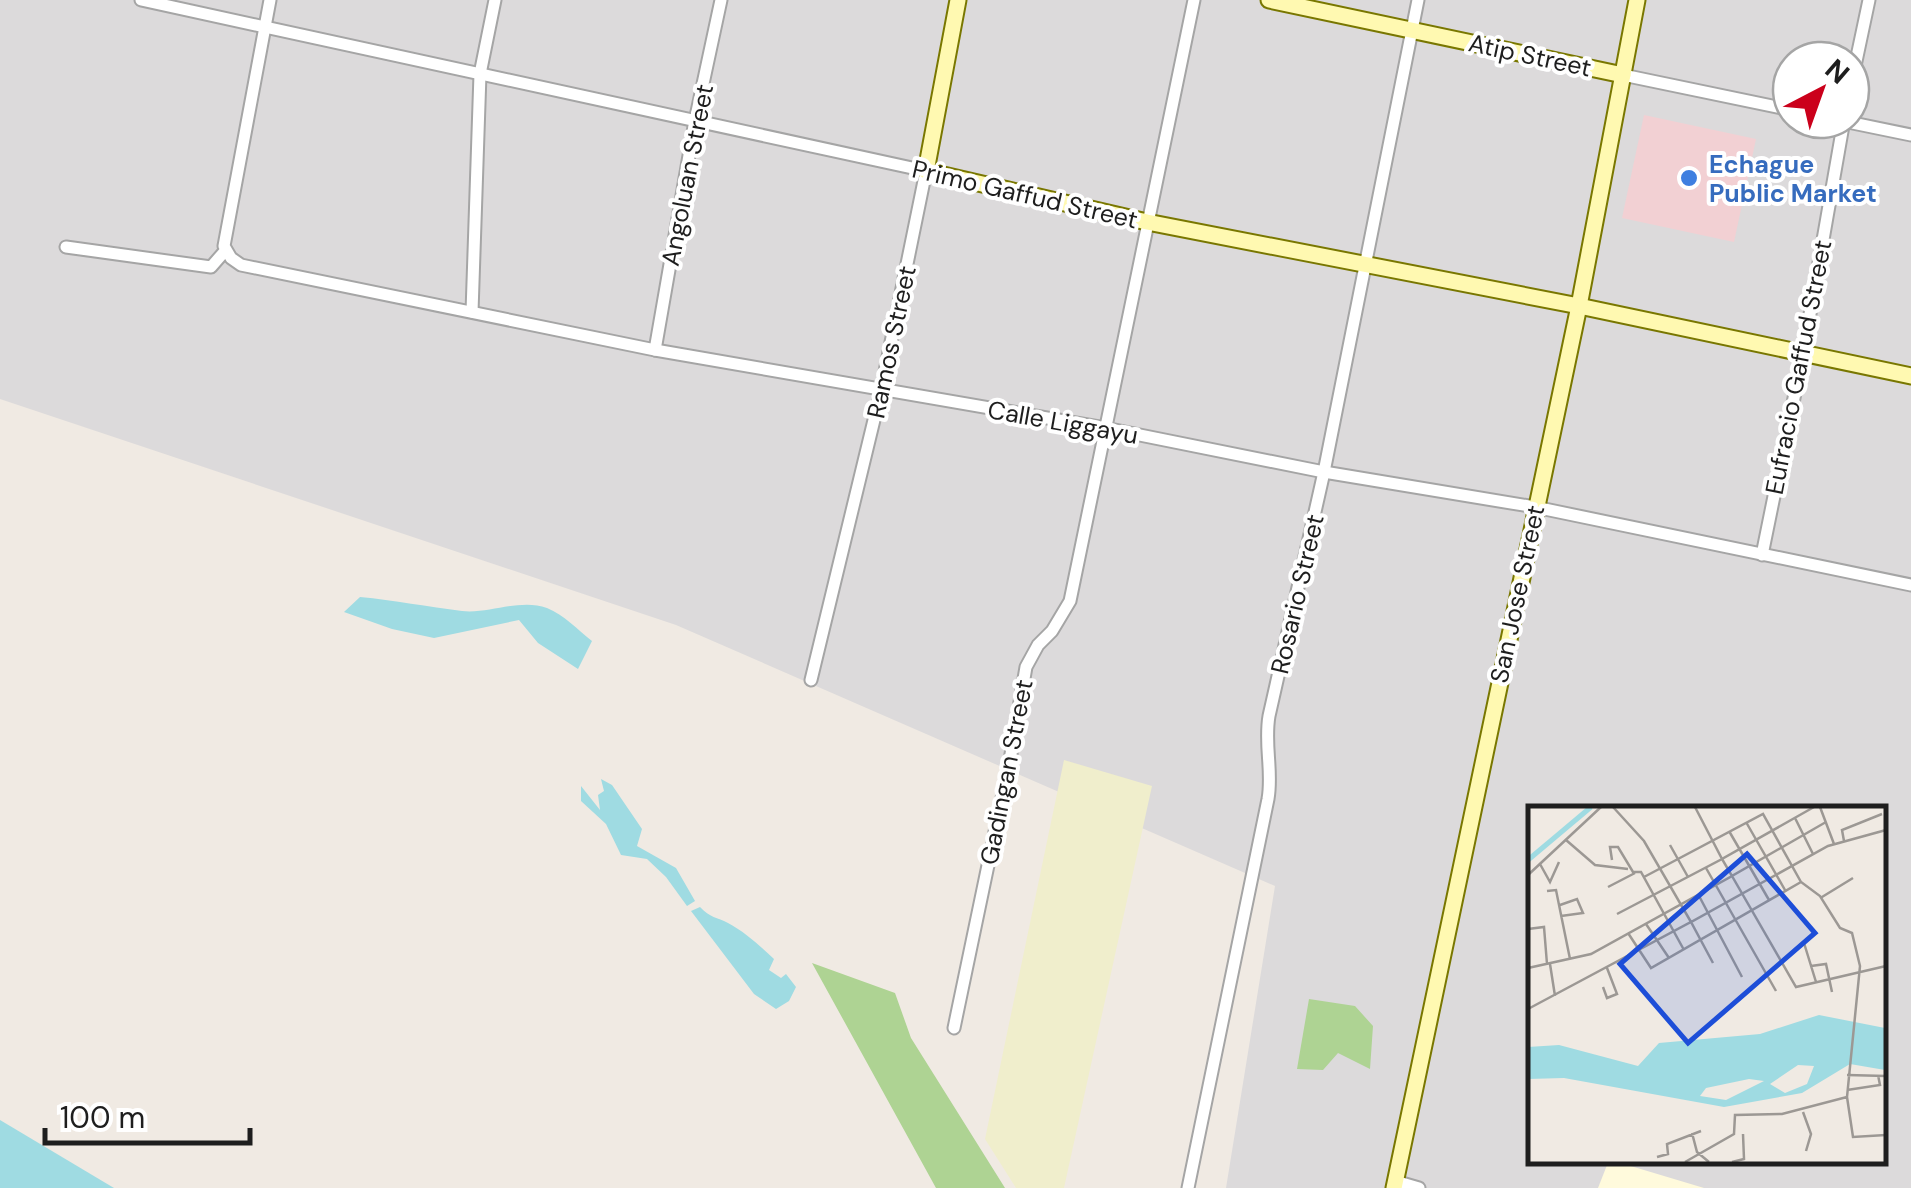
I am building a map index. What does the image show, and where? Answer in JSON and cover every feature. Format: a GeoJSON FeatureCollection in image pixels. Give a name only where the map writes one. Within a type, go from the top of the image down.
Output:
{"type":"FeatureCollection","features":[{"type":"Feature","properties":{"kind":"main road","name":"Ramos Street"},"geometry":{"type":"LineString","coordinates":[[926,171],[958,0]]}},
{"type":"Feature","properties":{"kind":"main road","name":"Atip Street"},"geometry":{"type":"LineString","coordinates":[[1269,0],[1622,76]]}},
{"type":"Feature","properties":{"kind":"main road","name":"San Jose Street"},"geometry":{"type":"LineString","coordinates":[[1394,1184],[1578,306],[1637,0]]}},
{"type":"Feature","properties":{"kind":"main road","name":"Primo Gaffud Street"},"geometry":{"type":"LineString","coordinates":[[926,171],[1147,222],[1911,376]]}},
{"type":"Feature","properties":{"kind":"street","name":"Primo Gaffud Street"},"geometry":{"type":"LineString","coordinates":[[141,0],[926,171]]}},
{"type":"Feature","properties":{"kind":"street"},"geometry":{"type":"LineString","coordinates":[[66,246],[211,266],[224,248],[270,0]]}},
{"type":"Feature","properties":{"kind":"street"},"geometry":{"type":"LineString","coordinates":[[472,312],[480,74],[495,0]]}},
{"type":"Feature","properties":{"kind":"street","name":"Angoluan Street"},"geometry":{"type":"LineString","coordinates":[[655,350],[695,121],[721,0]]}},
{"type":"Feature","properties":{"kind":"street","name":"Gadingan Street"},"geometry":{"type":"LineString","coordinates":[[954,1028],[1026,667],[1070,601],[1194,0]]}},
{"type":"Feature","properties":{"kind":"street","name":"Rosario Street"},"geometry":{"type":"LineString","coordinates":[[1188,1188],[1270,786],[1266,749],[1269,716],[1324,472],[1418,0]]}},
{"type":"Feature","properties":{"kind":"street"},"geometry":{"type":"LineString","coordinates":[[1861,40],[1869,0]]}},
{"type":"Feature","properties":{"kind":"street","name":"Atip Street"},"geometry":{"type":"LineString","coordinates":[[1622,76],[1771,106]]}},
{"type":"Feature","properties":{"kind":"street"},"geometry":{"type":"LineString","coordinates":[[1871,126],[1911,135]]}},
{"type":"Feature","properties":{"kind":"street","name":"Eufracio Gaffud Street"},"geometry":{"type":"LineString","coordinates":[[1762,555],[1803,354],[1838,140]]}},
{"type":"Feature","properties":{"kind":"street","name":"Ramos Street"},"geometry":{"type":"LineString","coordinates":[[810,680],[881,391],[926,171]]}},
{"type":"Feature","properties":{"kind":"street","name":"Calle Liggayu"},"geometry":{"type":"LineString","coordinates":[[224,248],[241,265],[655,350],[1105,428],[1324,472],[1536,506],[1911,585]]}},
{"type":"Feature","properties":{"kind":"street"},"geometry":{"type":"LineString","coordinates":[[1394,1184],[1419,1188]]}},
{"type":"Feature","properties":{"kind":"shaded area"},"geometry":{"type":"Polygon","coordinates":[[[0,0],[1911,0],[1911,1188],[1226,1188],[1275,886],[676,625],[0,399],[0,0]]]}},
{"type":"Feature","properties":{"kind":"shaded area","name":"Echague Public Market"},"geometry":{"type":"Polygon","coordinates":[[[1644,115],[1756,139],[1734,242],[1622,218],[1644,115]]]}},
{"type":"Feature","properties":{"kind":"shaded area"},"geometry":{"type":"Polygon","coordinates":[[[1064,760],[1152,786],[1064,1188],[1016,1188],[985,1139],[1064,760]]]}},
{"type":"Feature","properties":{"kind":"shaded area"},"geometry":{"type":"Polygon","coordinates":[[[1608,1163],[1621,1163],[1704,1188],[1598,1188],[1608,1163]]]}},
{"type":"Feature","properties":{"kind":"green space"},"geometry":{"type":"Polygon","coordinates":[[[812,963],[895,993],[911,1038],[1005,1188],[936,1188],[812,963]]]}},
{"type":"Feature","properties":{"kind":"green space"},"geometry":{"type":"Polygon","coordinates":[[[1309,999],[1355,1006],[1373,1026],[1370,1069],[1338,1053],[1323,1070],[1297,1069],[1309,999]]]}},
{"type":"Feature","properties":{"kind":"water"},"geometry":{"type":"Polygon","coordinates":[[[360,597],[462,611],[537,605],[559,615],[592,641],[578,669],[538,643],[519,620],[434,638],[392,629],[344,612],[360,597]]]}},
{"type":"Feature","properties":{"kind":"water"},"geometry":{"type":"Polygon","coordinates":[[[601,779],[612,785],[642,829],[637,846],[676,868],[695,901],[687,906],[647,859],[621,855],[606,824],[581,801],[581,786],[600,810],[598,795],[604,791],[601,779]]]}},
{"type":"Feature","properties":{"kind":"water"},"geometry":{"type":"Polygon","coordinates":[[[700,907],[740,931],[774,959],[769,970],[781,978],[786,974],[796,987],[789,1001],[776,1009],[754,994],[691,911],[700,907]]]}},
{"type":"Feature","properties":{"kind":"water"},"geometry":{"type":"Polygon","coordinates":[[[0,1120],[114,1188],[0,1188],[0,1120]]]}},
{"type":"Feature","properties":{"kind":"place","name":"Echague Public Market"},"geometry":{"type":"Point","coordinates":[1689,178]}}]}
